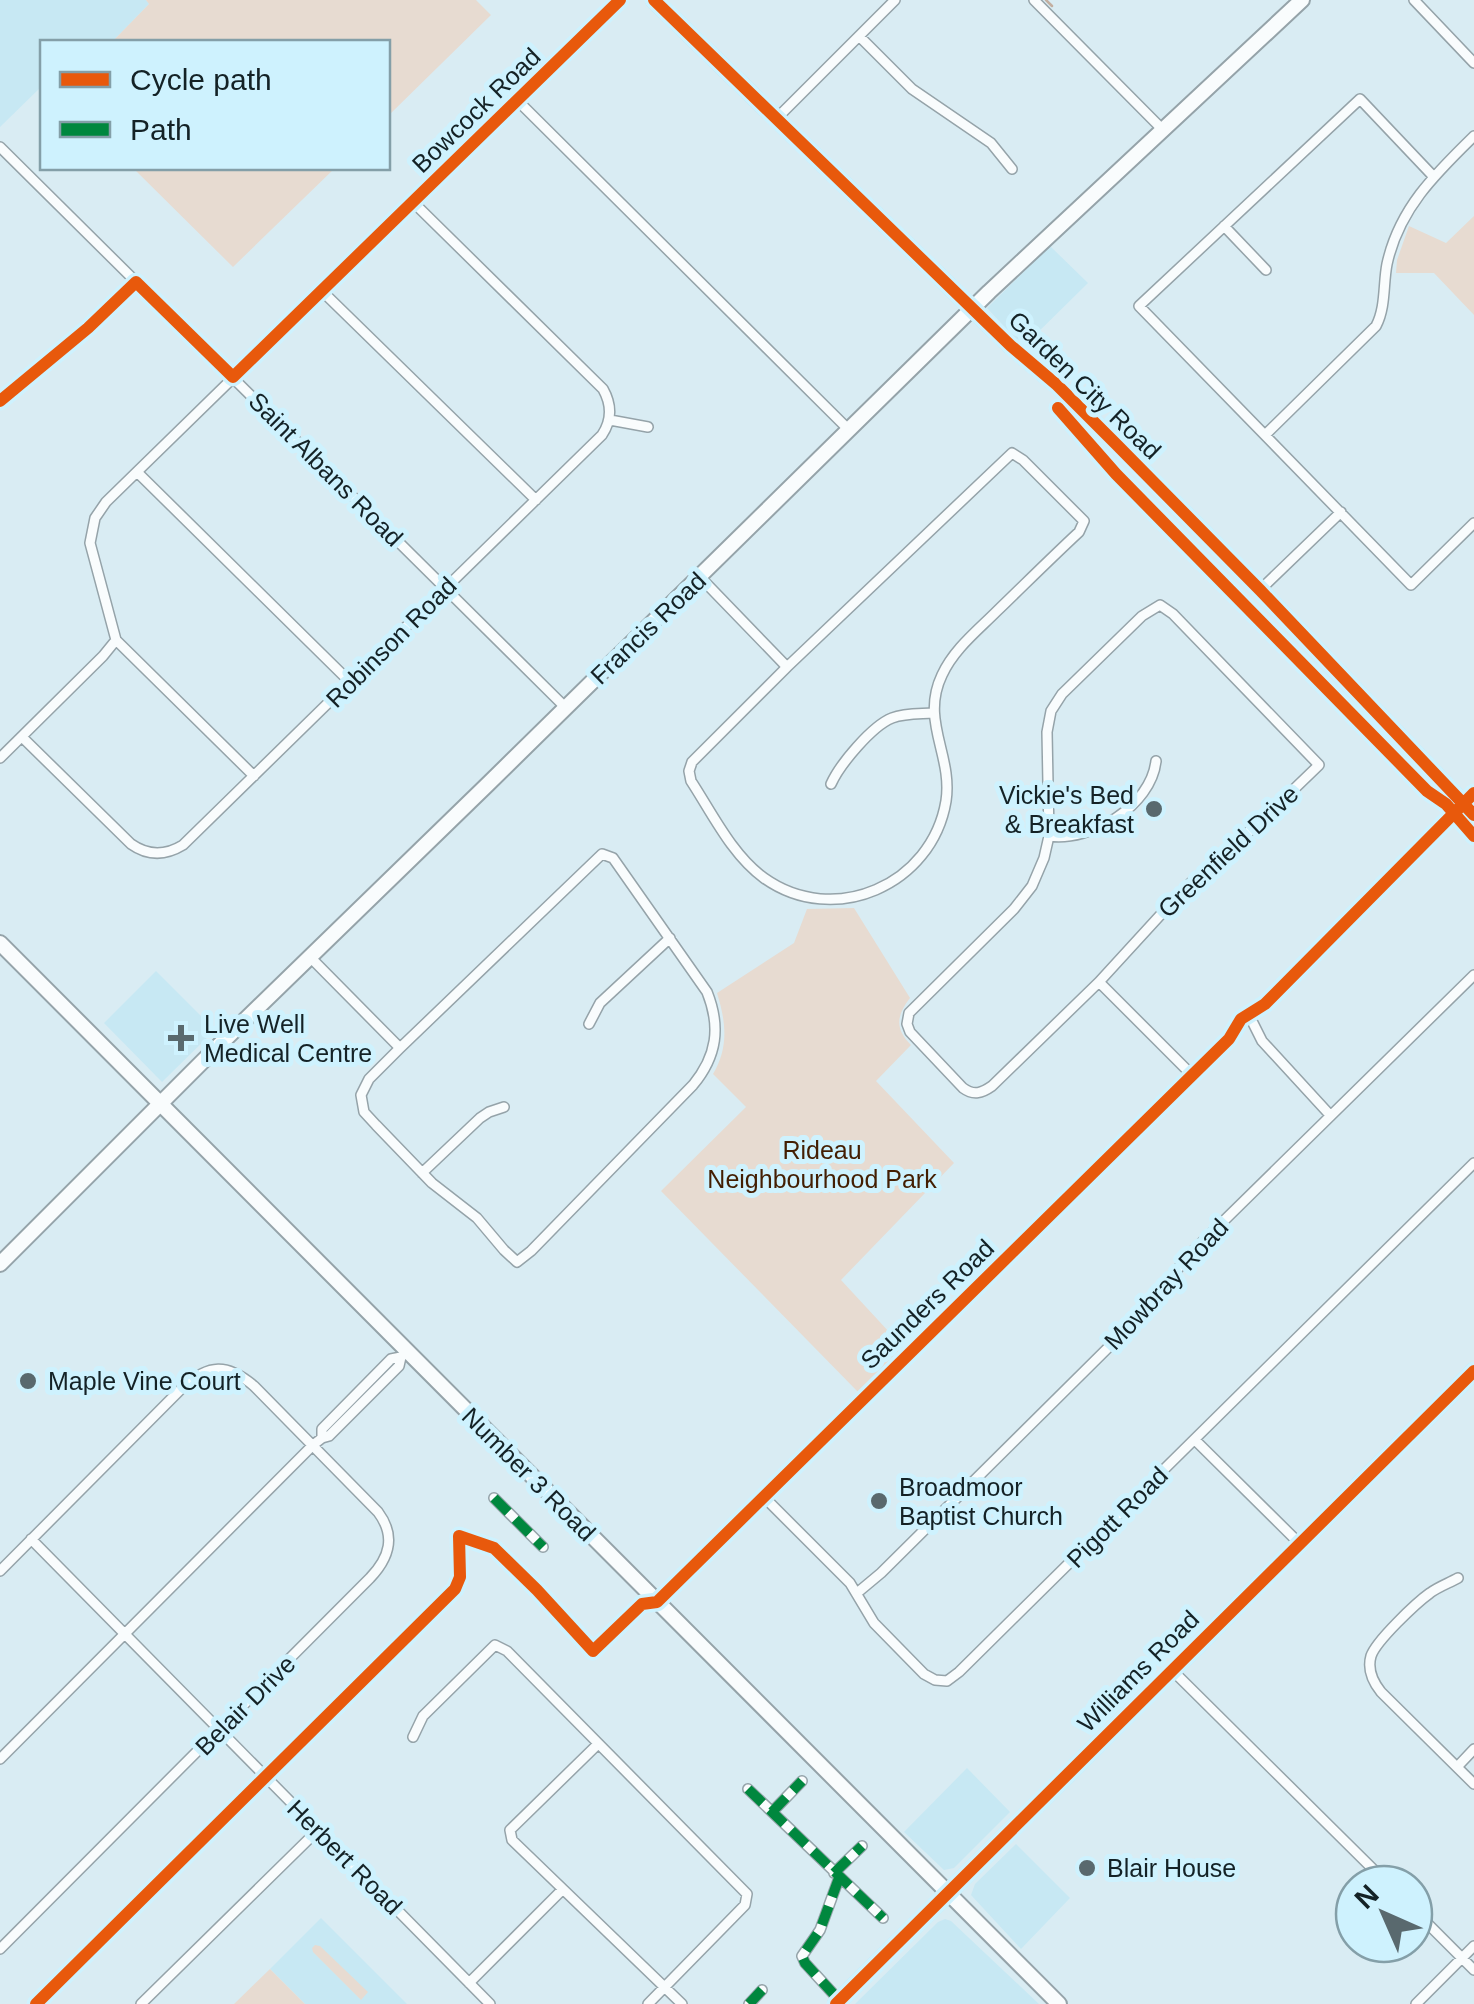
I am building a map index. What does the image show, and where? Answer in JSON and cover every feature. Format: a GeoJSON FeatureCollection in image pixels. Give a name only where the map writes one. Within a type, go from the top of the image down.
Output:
{"type":"FeatureCollection","features":[{"type":"Feature","properties":{"kind":"street","name":"Bowcock Road"},"geometry":{"type":"LineString","coordinates":[[116,640],[91,554],[90,533],[99,511],[620,0]]}},
{"type":"Feature","properties":{"kind":"street","name":"Garden City Road"},"geometry":{"type":"LineString","coordinates":[[654,0],[1011,346],[1057,385],[1470,804]]}},
{"type":"Feature","properties":{"kind":"street"},"geometry":{"type":"LineString","coordinates":[[776,118],[895,0]]}},
{"type":"Feature","properties":{"kind":"street"},"geometry":{"type":"LineString","coordinates":[[1034,0],[1163,130]]}},
{"type":"Feature","properties":{"kind":"street","name":"Francis Road"},"geometry":{"type":"LineString","coordinates":[[0,1264],[973,308],[1302,0]]}},
{"type":"Feature","properties":{"kind":"street"},"geometry":{"type":"LineString","coordinates":[[1414,0],[1474,63]]}},
{"type":"Feature","properties":{"kind":"street"},"geometry":{"type":"LineString","coordinates":[[858,36],[912,89],[991,144],[1012,169]]}},
{"type":"Feature","properties":{"kind":"street"},"geometry":{"type":"LineString","coordinates":[[1433,176],[1360,98],[1139,306],[1411,585],[1474,523]]}},
{"type":"Feature","properties":{"kind":"street"},"geometry":{"type":"LineString","coordinates":[[518,100],[849,430]]}},
{"type":"Feature","properties":{"kind":"street"},"geometry":{"type":"LineString","coordinates":[[1265,434],[1376,326],[1396,234],[1433,176],[1474,136]]}},
{"type":"Feature","properties":{"kind":"street","name":"Saint Albans Road"},"geometry":{"type":"LineString","coordinates":[[0,147],[566,708]]}},
{"type":"Feature","properties":{"kind":"street"},"geometry":{"type":"LineString","coordinates":[[413,202],[603,389],[610,414],[648,427]]}},
{"type":"Feature","properties":{"kind":"street"},"geometry":{"type":"LineString","coordinates":[[1224,226],[1266,270]]}},
{"type":"Feature","properties":{"kind":"street"},"geometry":{"type":"LineString","coordinates":[[0,401],[88,328],[136,282]]}},
{"type":"Feature","properties":{"kind":"street"},"geometry":{"type":"LineString","coordinates":[[322,291],[536,500]]}},
{"type":"Feature","properties":{"kind":"street","name":"Robinson Road"},"geometry":{"type":"LineString","coordinates":[[22,736],[131,844],[150,853],[166,852],[183,844],[602,435],[610,414]]}},
{"type":"Feature","properties":{"kind":"street"},"geometry":{"type":"LineString","coordinates":[[1012,452],[1084,521],[1078,532],[956,653],[940,678],[933,713],[947,782],[937,831],[909,869],[866,895],[823,900],[795,894],[761,876],[724,831],[691,781],[695,759],[787,667],[1012,452]]}},
{"type":"Feature","properties":{"kind":"street"},"geometry":{"type":"LineString","coordinates":[[137,472],[350,682]]}},
{"type":"Feature","properties":{"kind":"street"},"geometry":{"type":"LineString","coordinates":[[1260,590],[1341,512]]}},
{"type":"Feature","properties":{"kind":"street"},"geometry":{"type":"LineString","coordinates":[[700,577],[787,667]]}},
{"type":"Feature","properties":{"kind":"street","name":"Greenfield Drive"},"geometry":{"type":"LineString","coordinates":[[1160,605],[1173,614],[1319,765],[1186,887],[1099,982],[992,1086],[976,1094],[964,1088],[912,1035],[907,1018],[1024,897],[1041,867],[1048,836],[1047,732],[1052,710],[1062,694],[1154,606],[1160,605]]}},
{"type":"Feature","properties":{"kind":"street"},"geometry":{"type":"LineString","coordinates":[[0,758],[116,640],[254,776]]}},
{"type":"Feature","properties":{"kind":"street"},"geometry":{"type":"LineString","coordinates":[[832,784],[844,761],[885,721],[933,713]]}},
{"type":"Feature","properties":{"kind":"street"},"geometry":{"type":"LineString","coordinates":[[1048,836],[1085,834],[1108,823],[1146,788],[1155,773],[1156,761]]}},
{"type":"Feature","properties":{"kind":"street","name":"Saunders Road"},"geometry":{"type":"LineString","coordinates":[[657,1602],[1470,804]]}},
{"type":"Feature","properties":{"kind":"street"},"geometry":{"type":"LineString","coordinates":[[602,854],[613,858],[670,938],[713,1007],[716,1042],[711,1058],[693,1085],[516,1262],[477,1218],[422,1173],[364,1112],[360,1101],[364,1086],[602,854]]}},
{"type":"Feature","properties":{"kind":"street"},"geometry":{"type":"LineString","coordinates":[[589,1024],[600,1004],[670,938]]}},
{"type":"Feature","properties":{"kind":"street","name":"Number 3 Road"},"geometry":{"type":"LineString","coordinates":[[0,943],[404,1355],[1059,2004]]}},
{"type":"Feature","properties":{"kind":"street"},"geometry":{"type":"LineString","coordinates":[[310,958],[400,1048]]}},
{"type":"Feature","properties":{"kind":"street","name":"Mowbray Road"},"geometry":{"type":"LineString","coordinates":[[856,1593],[881,1573],[1139,1317],[1184,1260],[1474,974]]}},
{"type":"Feature","properties":{"kind":"street"},"geometry":{"type":"LineString","coordinates":[[1099,982],[1192,1075]]}},
{"type":"Feature","properties":{"kind":"street"},"geometry":{"type":"LineString","coordinates":[[1246,1026],[1330,1115]]}},
{"type":"Feature","properties":{"kind":"street"},"geometry":{"type":"LineString","coordinates":[[422,1173],[480,1118],[504,1107]]}},
{"type":"Feature","properties":{"kind":"street","name":"Pigott Road"},"geometry":{"type":"LineString","coordinates":[[763,1496],[850,1583],[874,1624],[920,1670],[934,1680],[947,1681],[1474,1163]]}},
{"type":"Feature","properties":{"kind":"street"},"geometry":{"type":"LineString","coordinates":[[0,1760],[317,1442],[322,1428],[391,1359],[404,1355]]}},
{"type":"Feature","properties":{"kind":"street"},"geometry":{"type":"LineString","coordinates":[[0,1571],[183,1387],[206,1371],[224,1369],[245,1378],[317,1442]]}},
{"type":"Feature","properties":{"kind":"street","name":"Williams Road"},"geometry":{"type":"LineString","coordinates":[[838,2002],[1474,1371]]}},
{"type":"Feature","properties":{"kind":"street"},"geometry":{"type":"LineString","coordinates":[[1195,1440],[1300,1543]]}},
{"type":"Feature","properties":{"kind":"street","name":"Belair Drive"},"geometry":{"type":"LineString","coordinates":[[0,1949],[382,1565],[389,1537],[384,1520],[317,1442]]}},
{"type":"Feature","properties":{"kind":"street"},"geometry":{"type":"LineString","coordinates":[[494,1498],[543,1548]]}},
{"type":"Feature","properties":{"kind":"street","name":"Herbert Road"},"geometry":{"type":"LineString","coordinates":[[32,1539],[490,2004]]}},
{"type":"Feature","properties":{"kind":"street"},"geometry":{"type":"LineString","coordinates":[[1458,1578],[1430,1592],[1382,1640],[1370,1664],[1372,1681],[1381,1692],[1474,1784]]}},
{"type":"Feature","properties":{"kind":"street"},"geometry":{"type":"LineString","coordinates":[[413,1736],[423,1716],[495,1645],[507,1651],[747,1894],[746,1905],[648,2004]]}},
{"type":"Feature","properties":{"kind":"street"},"geometry":{"type":"LineString","coordinates":[[1172,1670],[1368,1864]]}},
{"type":"Feature","properties":{"kind":"street"},"geometry":{"type":"LineString","coordinates":[[598,1744],[510,1830],[512,1840],[682,2004]]}},
{"type":"Feature","properties":{"kind":"street"},"geometry":{"type":"LineString","coordinates":[[1457,1767],[1474,1749]]}},
{"type":"Feature","properties":{"kind":"street"},"geometry":{"type":"LineString","coordinates":[[772,1812],[802,1780]]}},
{"type":"Feature","properties":{"kind":"street"},"geometry":{"type":"LineString","coordinates":[[748,1789],[883,1918]]}},
{"type":"Feature","properties":{"kind":"street"},"geometry":{"type":"LineString","coordinates":[[141,2004],[318,1830]]}},
{"type":"Feature","properties":{"kind":"street"},"geometry":{"type":"LineString","coordinates":[[838,2002],[802,1956],[820,1930],[836,1876],[862,1846]]}},
{"type":"Feature","properties":{"kind":"street"},"geometry":{"type":"LineString","coordinates":[[469,1983],[562,1890]]}},
{"type":"Feature","properties":{"kind":"street"},"geometry":{"type":"LineString","coordinates":[[1434,1930],[1474,1970]]}},
{"type":"Feature","properties":{"kind":"street"},"geometry":{"type":"LineString","coordinates":[[1416,2004],[1474,1946]]}},
{"type":"Feature","properties":{"kind":"street"},"geometry":{"type":"LineString","coordinates":[[749,2004],[762,1990]]}},
{"type":"Feature","properties":{"kind":"shaded area"},"geometry":{"type":"Polygon","coordinates":[[[0,0],[146,0],[149,4],[114,40],[40,40],[40,88],[0,127],[0,0]]]}},
{"type":"Feature","properties":{"kind":"shaded area"},"geometry":{"type":"Polygon","coordinates":[[[1050,246],[1088,283],[1023,347],[987,308],[1050,246]]]}},
{"type":"Feature","properties":{"kind":"shaded area"},"geometry":{"type":"Polygon","coordinates":[[[156,971],[215,1030],[162,1082],[104,1023],[156,971]]]}},
{"type":"Feature","properties":{"kind":"shaded area"},"geometry":{"type":"Polygon","coordinates":[[[967,1768],[1010,1812],[954,1868],[944,1870],[904,1832],[967,1768]]]}},
{"type":"Feature","properties":{"kind":"shaded area"},"geometry":{"type":"Polygon","coordinates":[[[1016,1844],[1070,1898],[1021,1949],[971,1895],[975,1884],[1016,1844]]]}},
{"type":"Feature","properties":{"kind":"shaded area"},"geometry":{"type":"Polygon","coordinates":[[[321,1918],[407,2004],[305,2004],[270,1969],[321,1918]]]}},
{"type":"Feature","properties":{"kind":"shaded area"},"geometry":{"type":"Polygon","coordinates":[[[945,1919],[951,1921],[1039,2004],[855,2004],[945,1919]]]}},
{"type":"Feature","properties":{"kind":"green space"},"geometry":{"type":"Polygon","coordinates":[[[146,0],[476,0],[491,15],[390,114],[390,40],[114,40],[149,4],[146,0]]]}},
{"type":"Feature","properties":{"kind":"green space"},"geometry":{"type":"Polygon","coordinates":[[[135,170],[333,170],[233,267],[135,170]]]}},
{"type":"Feature","properties":{"kind":"green space"},"geometry":{"type":"Polygon","coordinates":[[[1474,216],[1474,315],[1434,273],[1396,273],[1409,226],[1446,243],[1474,216]]]}},
{"type":"Feature","properties":{"kind":"green space","name":"Rideau Neighbourhood Park"},"geometry":{"type":"Polygon","coordinates":[[[854,908],[910,998],[899,1022],[911,1045],[876,1081],[954,1163],[841,1280],[903,1347],[858,1392],[661,1191],[746,1107],[713,1074],[722,1054],[724,1034],[717,993],[794,943],[807,909],[854,908]]]}},
{"type":"Feature","properties":{"kind":"green space"},"geometry":{"type":"Polygon","coordinates":[[[315,1945],[368,1992],[361,2000],[313,1952],[315,1945]]]}},
{"type":"Feature","properties":{"kind":"green space"},"geometry":{"type":"Polygon","coordinates":[[[270,1969],[305,2004],[234,2004],[270,1969]]]}},
{"type":"Feature","properties":{"kind":"waterway"},"geometry":{"type":"LineString","coordinates":[[1046,0],[1052,6]]}},
{"type":"Feature","properties":{"kind":"marked path"},"geometry":{"type":"LineString","coordinates":[[494,1498],[543,1547]]}},
{"type":"Feature","properties":{"kind":"marked path"},"geometry":{"type":"LineString","coordinates":[[772,1812],[802,1781]]}},
{"type":"Feature","properties":{"kind":"marked path"},"geometry":{"type":"LineString","coordinates":[[748,1789],[883,1918]]}},
{"type":"Feature","properties":{"kind":"marked path"},"geometry":{"type":"LineString","coordinates":[[834,1873],[862,1846]]}},
{"type":"Feature","properties":{"kind":"marked path"},"geometry":{"type":"LineString","coordinates":[[839,1878],[820,1930],[802,1956],[839,2000]]}},
{"type":"Feature","properties":{"kind":"marked path"},"geometry":{"type":"LineString","coordinates":[[749,2004],[762,1990]]}},
{"type":"Feature","properties":{"kind":"cycle path"},"geometry":{"type":"LineString","coordinates":[[0,401],[88,328],[136,282],[233,377],[620,0]]}},
{"type":"Feature","properties":{"kind":"cycle path"},"geometry":{"type":"LineString","coordinates":[[654,0],[1011,346],[1057,385],[1260,590],[1474,815]]}},
{"type":"Feature","properties":{"kind":"cycle path"},"geometry":{"type":"LineString","coordinates":[[1058,408],[1116,474],[1474,836]]}},
{"type":"Feature","properties":{"kind":"cycle path"},"geometry":{"type":"LineString","coordinates":[[36,2004],[455,1589],[460,1577],[459,1536],[494,1548],[593,1651],[642,1604],[657,1602],[1229,1039],[1241,1019],[1265,1004],[1474,793]]}},
{"type":"Feature","properties":{"kind":"cycle path"},"geometry":{"type":"LineString","coordinates":[[836,2004],[1474,1371]]}},
{"type":"Feature","properties":{"kind":"place","name":"Vickie's Bed & Breakfast"},"geometry":{"type":"Point","coordinates":[1154,809]}},
{"type":"Feature","properties":{"kind":"place","name":"Live Well Medical Centre"},"geometry":{"type":"Point","coordinates":[181,1038]}},
{"type":"Feature","properties":{"kind":"place","name":"Maple Vine Court"},"geometry":{"type":"Point","coordinates":[28,1381]}},
{"type":"Feature","properties":{"kind":"place","name":"Broadmoor Baptist Church"},"geometry":{"type":"Point","coordinates":[879,1501]}},
{"type":"Feature","properties":{"kind":"place","name":"Blair House"},"geometry":{"type":"Point","coordinates":[1087,1868]}}]}
